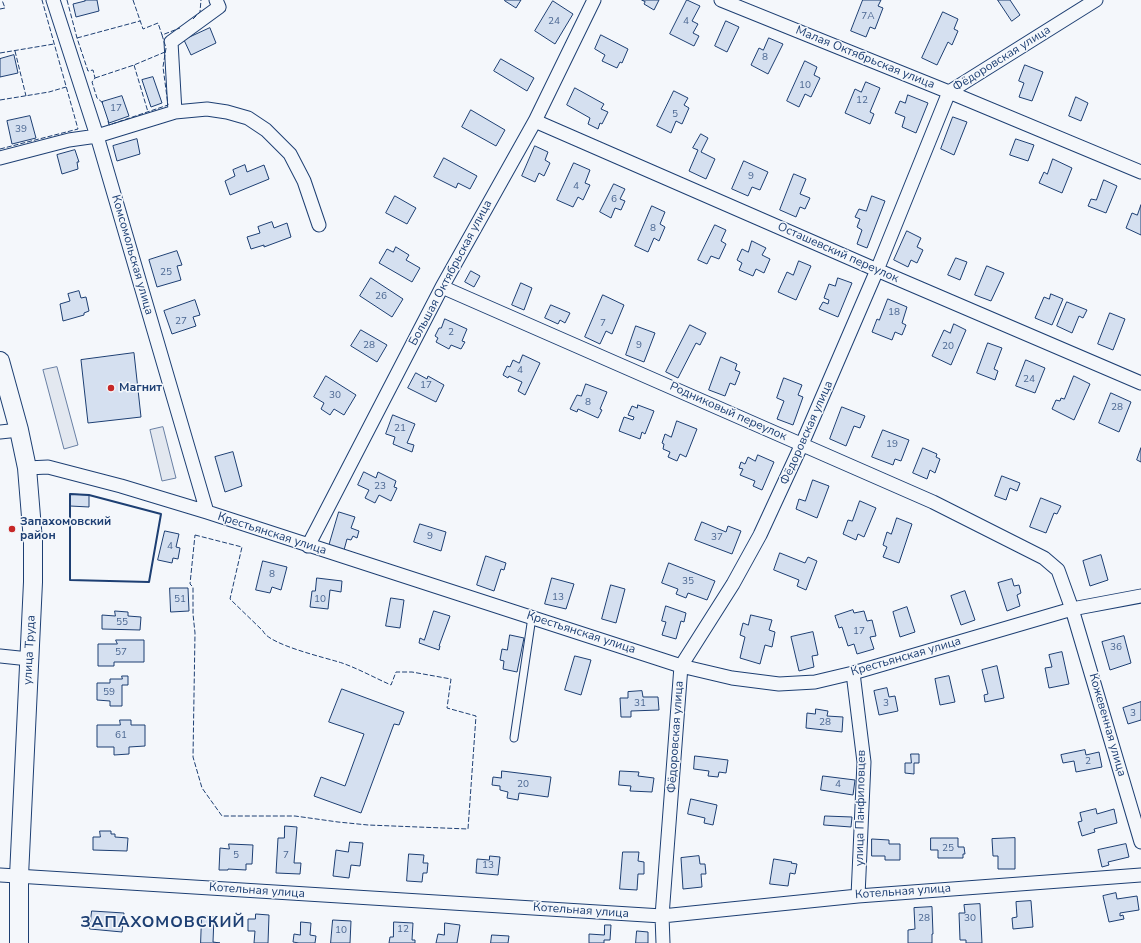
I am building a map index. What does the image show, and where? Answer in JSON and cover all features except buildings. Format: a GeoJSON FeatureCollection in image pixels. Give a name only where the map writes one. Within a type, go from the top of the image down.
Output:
{"type":"FeatureCollection","features":[{"type":"Feature","properties":{"kind":"street","name":"Комсомольская улица"},"geometry":{"type":"LineString","coordinates":[[53,0],[97,136],[207,512]]}},
{"type":"Feature","properties":{"kind":"street"},"geometry":{"type":"LineString","coordinates":[[175,112],[171,42],[219,7],[216,0]]}},
{"type":"Feature","properties":{"kind":"street","name":"Большая Октябрьская улица"},"geometry":{"type":"LineString","coordinates":[[308,546],[442,287],[535,121],[593,0]]}},
{"type":"Feature","properties":{"kind":"street","name":"Малая Октябрьская улица"},"geometry":{"type":"LineString","coordinates":[[721,0],[949,92],[1141,172]]}},
{"type":"Feature","properties":{"kind":"street","name":"Фёдоровская улица"},"geometry":{"type":"LineString","coordinates":[[663,943],[662,916],[682,666],[733,584],[760,535],[802,444],[877,270],[949,92],[1096,0]]}},
{"type":"Feature","properties":{"kind":"street"},"geometry":{"type":"LineString","coordinates":[[0,158],[69,140],[97,136],[175,112],[207,109],[226,112],[248,118],[266,130],[290,154],[304,181],[319,225]]}},
{"type":"Feature","properties":{"kind":"street","name":"Осташевский переулок"},"geometry":{"type":"LineString","coordinates":[[535,121],[1141,383]]}},
{"type":"Feature","properties":{"kind":"street","name":"Родниковый переулок"},"geometry":{"type":"LineString","coordinates":[[442,287],[933,502],[1044,558],[1058,570],[1072,609]]}},
{"type":"Feature","properties":{"kind":"street","name":"улица Труда"},"geometry":{"type":"LineString","coordinates":[[0,361],[19,430],[27,468],[33,541],[33,582],[19,876],[19,943]]}},
{"type":"Feature","properties":{"kind":"street"},"geometry":{"type":"LineString","coordinates":[[0,432],[19,430]]}},
{"type":"Feature","properties":{"kind":"street","name":"Крестьянская улица"},"geometry":{"type":"LineString","coordinates":[[27,468],[48,467],[121,486],[207,512],[682,666],[732,678],[779,684],[815,682],[853,673],[1072,609],[1141,596]]}},
{"type":"Feature","properties":{"kind":"street","name":"Кожевенная улица"},"geometry":{"type":"LineString","coordinates":[[1072,609],[1141,842]]}},
{"type":"Feature","properties":{"kind":"street"},"geometry":{"type":"LineString","coordinates":[[0,656],[29,659]]}},
{"type":"Feature","properties":{"kind":"street","name":"улица Панфиловцев"},"geometry":{"type":"LineString","coordinates":[[853,673],[864,762],[858,896]]}},
{"type":"Feature","properties":{"kind":"street","name":"Котельная улица"},"geometry":{"type":"LineString","coordinates":[[0,875],[662,916],[858,896],[1141,875]]}},
{"type":"Feature","properties":{"kind":"lane"},"geometry":{"type":"LineString","coordinates":[[514,738],[532,617]]}},
{"type":"Feature","properties":{"kind":"shaded area"},"geometry":{"type":"Polygon","coordinates":[[[57,367],[78,445],[64,449],[43,370],[57,367]]]}},
{"type":"Feature","properties":{"kind":"shaded area"},"geometry":{"type":"Polygon","coordinates":[[[163,427],[176,478],[162,481],[150,430],[163,427]]]}},
{"type":"Feature","properties":{"kind":"fence"},"geometry":{"type":"LineString","coordinates":[[0,9],[5,8],[2,0]]}},
{"type":"Feature","properties":{"kind":"fence"},"geometry":{"type":"LineString","coordinates":[[0,149],[78,129],[42,0]]}},
{"type":"Feature","properties":{"kind":"fence"},"geometry":{"type":"LineString","coordinates":[[67,0],[88,71],[93,70],[95,78],[92,82],[97,98],[103,103]]}},
{"type":"Feature","properties":{"kind":"fence"},"geometry":{"type":"LineString","coordinates":[[133,0],[143,29],[158,23],[162,35]]}},
{"type":"Feature","properties":{"kind":"fence"},"geometry":{"type":"LineString","coordinates":[[193,19],[200,12],[201,0]]}},
{"type":"Feature","properties":{"kind":"fence"},"geometry":{"type":"LineString","coordinates":[[77,38],[140,21]]}},
{"type":"Feature","properties":{"kind":"fence"},"geometry":{"type":"LineString","coordinates":[[108,121],[109,125],[168,105],[163,67],[166,48],[162,35],[180,28]]}},
{"type":"Feature","properties":{"kind":"fence"},"geometry":{"type":"LineString","coordinates":[[0,53],[54,44]]}},
{"type":"Feature","properties":{"kind":"fence"},"geometry":{"type":"LineString","coordinates":[[15,51],[26,96]]}},
{"type":"Feature","properties":{"kind":"fence"},"geometry":{"type":"LineString","coordinates":[[95,78],[134,65],[165,52]]}},
{"type":"Feature","properties":{"kind":"fence"},"geometry":{"type":"LineString","coordinates":[[134,65],[148,112]]}},
{"type":"Feature","properties":{"kind":"fence"},"geometry":{"type":"LineString","coordinates":[[0,100],[49,92],[66,87]]}},
{"type":"Feature","properties":{"kind":"fence"},"geometry":{"type":"LineString","coordinates":[[195,535],[242,547],[230,599],[268,636],[276,641],[287,646],[348,665],[391,685],[396,672],[412,672],[451,679],[447,708],[476,716],[468,829],[368,825],[295,816],[222,816],[202,788],[193,757],[195,633],[193,587],[190,584],[195,535]]}},
{"type":"Feature","properties":{"kind":"wall"},"geometry":{"type":"LineString","coordinates":[[70,494],[89,495],[161,514],[149,582],[70,580],[70,494]]}},
{"type":"Feature","properties":{"kind":"place","name":"Магнит"},"geometry":{"type":"Point","coordinates":[111,388]}},
{"type":"Feature","properties":{"kind":"place","name":"Запахомовский район"},"geometry":{"type":"Point","coordinates":[12,529]}},
{"type":"Feature","properties":{"kind":"district","name":"ЗАПАХОМОВСКИЙ"},"geometry":{"type":"Point","coordinates":[163,923]}}]}
